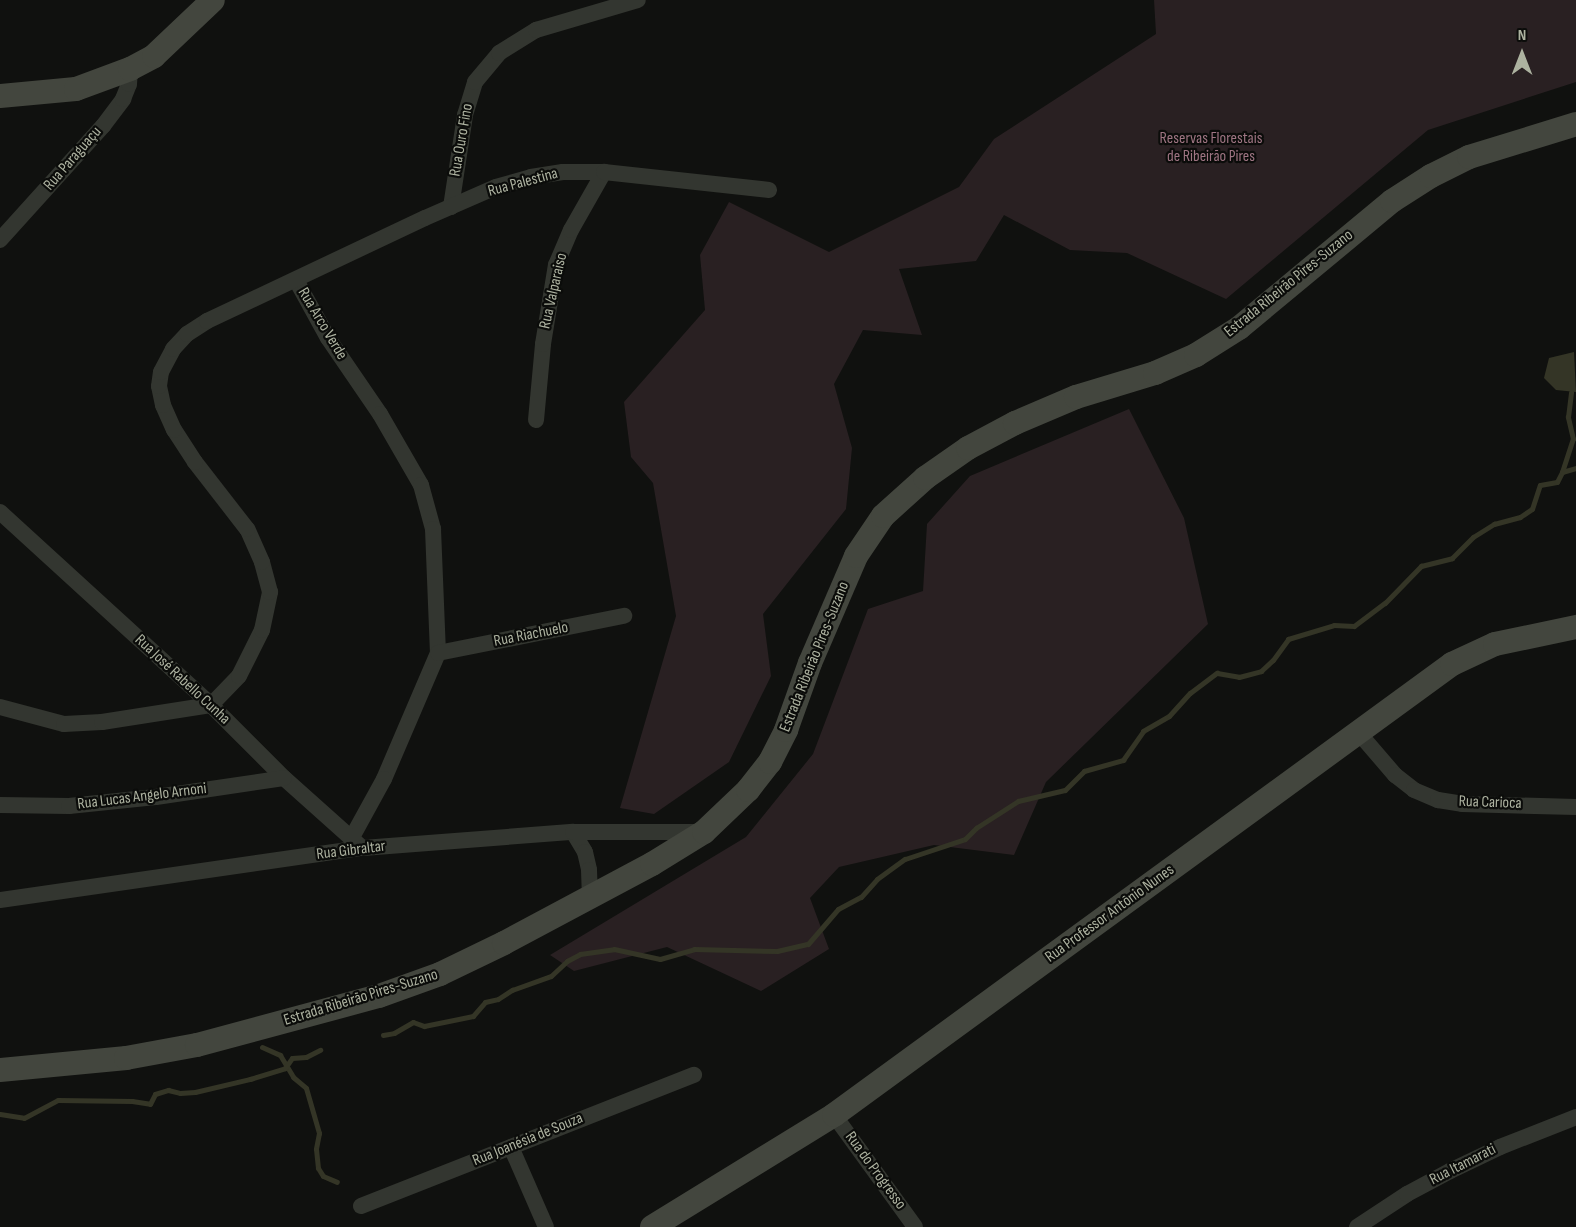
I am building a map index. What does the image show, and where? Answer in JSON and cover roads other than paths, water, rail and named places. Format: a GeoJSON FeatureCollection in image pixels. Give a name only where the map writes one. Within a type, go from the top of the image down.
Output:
{"type":"FeatureCollection","features":[{"type":"Feature","properties":{"kind":"main road"},"geometry":{"type":"LineString","coordinates":[[0,96],[76,89],[130,69],[154,56],[213,0]]}},
{"type":"Feature","properties":{"kind":"main road","name":"Estrada Ribeirão Pires-Suzano"},"geometry":{"type":"LineString","coordinates":[[0,1070],[126,1058],[197,1045],[379,996],[440,974],[590,898],[704,832],[748,790],[770,762],[786,730],[810,663],[856,556],[883,516],[925,478],[968,448],[1015,423],[1076,397],[1155,373],[1196,355],[1239,328],[1392,201],[1431,176],[1469,157],[1576,124]]}},
{"type":"Feature","properties":{"kind":"main road","name":"Rua Professor Antônio Nunes"},"geometry":{"type":"LineString","coordinates":[[652,1227],[834,1115],[1452,664],[1495,644],[1576,627]]}},
{"type":"Feature","properties":{"kind":"street","name":"Rua Ouro Fino"},"geometry":{"type":"LineString","coordinates":[[451,207],[465,115],[475,82],[499,53],[536,30],[638,0]]}},
{"type":"Feature","properties":{"kind":"street","name":"Rua Paraguaçu"},"geometry":{"type":"LineString","coordinates":[[0,240],[103,126],[123,99],[129,84],[130,69]]}},
{"type":"Feature","properties":{"kind":"street","name":"Rua Palestina"},"geometry":{"type":"LineString","coordinates":[[296,280],[495,187],[531,177],[563,172],[604,172],[769,190]]}},
{"type":"Feature","properties":{"kind":"street","name":"Rua Valparaiso"},"geometry":{"type":"LineString","coordinates":[[536,420],[543,344],[556,265],[571,230],[604,172]]}},
{"type":"Feature","properties":{"kind":"street","name":"Rua Arco Verde"},"geometry":{"type":"LineString","coordinates":[[211,705],[239,676],[262,630],[270,592],[262,562],[247,529],[195,462],[174,430],[163,405],[159,386],[161,372],[173,349],[187,334],[207,321],[296,280],[328,338],[380,414],[421,485],[433,529],[438,653],[357,843]]}},
{"type":"Feature","properties":{"kind":"street","name":"Rua José Rabello Cunha"},"geometry":{"type":"LineString","coordinates":[[0,512],[211,705],[284,778],[357,843]]}},
{"type":"Feature","properties":{"kind":"street","name":"Rua Riachuelo"},"geometry":{"type":"LineString","coordinates":[[438,653],[624,616]]}},
{"type":"Feature","properties":{"kind":"street"},"geometry":{"type":"LineString","coordinates":[[0,707],[64,724],[102,722],[211,705]]}},
{"type":"Feature","properties":{"kind":"street","name":"Rua Carioca"},"geometry":{"type":"LineString","coordinates":[[1358,732],[1395,775],[1414,790],[1438,800],[1462,804],[1576,807]]}},
{"type":"Feature","properties":{"kind":"street","name":"Rua Lucas Angelo Arnoni"},"geometry":{"type":"LineString","coordinates":[[0,805],[69,806],[156,797],[284,778]]}},
{"type":"Feature","properties":{"kind":"street","name":"Rua Gibraltar"},"geometry":{"type":"LineString","coordinates":[[0,900],[357,843],[573,832],[704,832]]}},
{"type":"Feature","properties":{"kind":"street"},"geometry":{"type":"LineString","coordinates":[[573,832],[585,852],[589,870],[590,898]]}},
{"type":"Feature","properties":{"kind":"street","name":"Rua Joanésia de Souza"},"geometry":{"type":"LineString","coordinates":[[361,1206],[694,1075]]}},
{"type":"Feature","properties":{"kind":"street","name":"Rua do Progresso"},"geometry":{"type":"LineString","coordinates":[[834,1115],[915,1227]]}},
{"type":"Feature","properties":{"kind":"street","name":"Rua Itamarati"},"geometry":{"type":"LineString","coordinates":[[1357,1227],[1407,1194],[1450,1171],[1500,1147],[1576,1117]]}},
{"type":"Feature","properties":{"kind":"street"},"geometry":{"type":"LineString","coordinates":[[511,1147],[546,1227]]}},
{"type":"Feature","properties":{"kind":"waterway"},"geometry":{"type":"LineString","coordinates":[[1562,472],[1573,439],[1568,417],[1571,392]]}},
{"type":"Feature","properties":{"kind":"waterway"},"geometry":{"type":"LineString","coordinates":[[383,1035],[394,1033],[413,1022],[424,1026],[473,1016],[485,1002],[498,999],[512,990],[551,976],[567,961],[580,954],[614,949],[660,959],[694,949],[777,951],[808,944],[838,909],[861,897],[877,879],[905,859],[965,839],[976,828],[1018,801],[1065,790],[1084,771],[1123,760],[1143,731],[1169,716],[1190,693],[1217,673],[1239,677],[1261,671],[1273,660],[1288,639],[1334,625],[1354,626],[1385,603],[1421,566],[1452,558],[1473,537],[1494,524],[1520,517],[1532,509],[1540,485],[1557,482],[1562,472],[1576,468]]}},
{"type":"Feature","properties":{"kind":"waterway"},"geometry":{"type":"LineString","coordinates":[[262,1047],[280,1055],[293,1077],[306,1088],[319,1133],[316,1149],[318,1168],[323,1176],[337,1182]]}},
{"type":"Feature","properties":{"kind":"waterway"},"geometry":{"type":"LineString","coordinates":[[0,1114],[24,1118],[58,1100],[132,1101],[150,1104],[155,1094],[168,1090],[180,1093],[195,1092],[250,1079],[285,1068],[292,1058],[306,1057],[320,1050]]}},
{"type":"Feature","properties":{"kind":"park label","name":"Reservas Florestais de Ribeirão Pires"},"geometry":{"type":"Point","coordinates":[1211,148]}}]}
